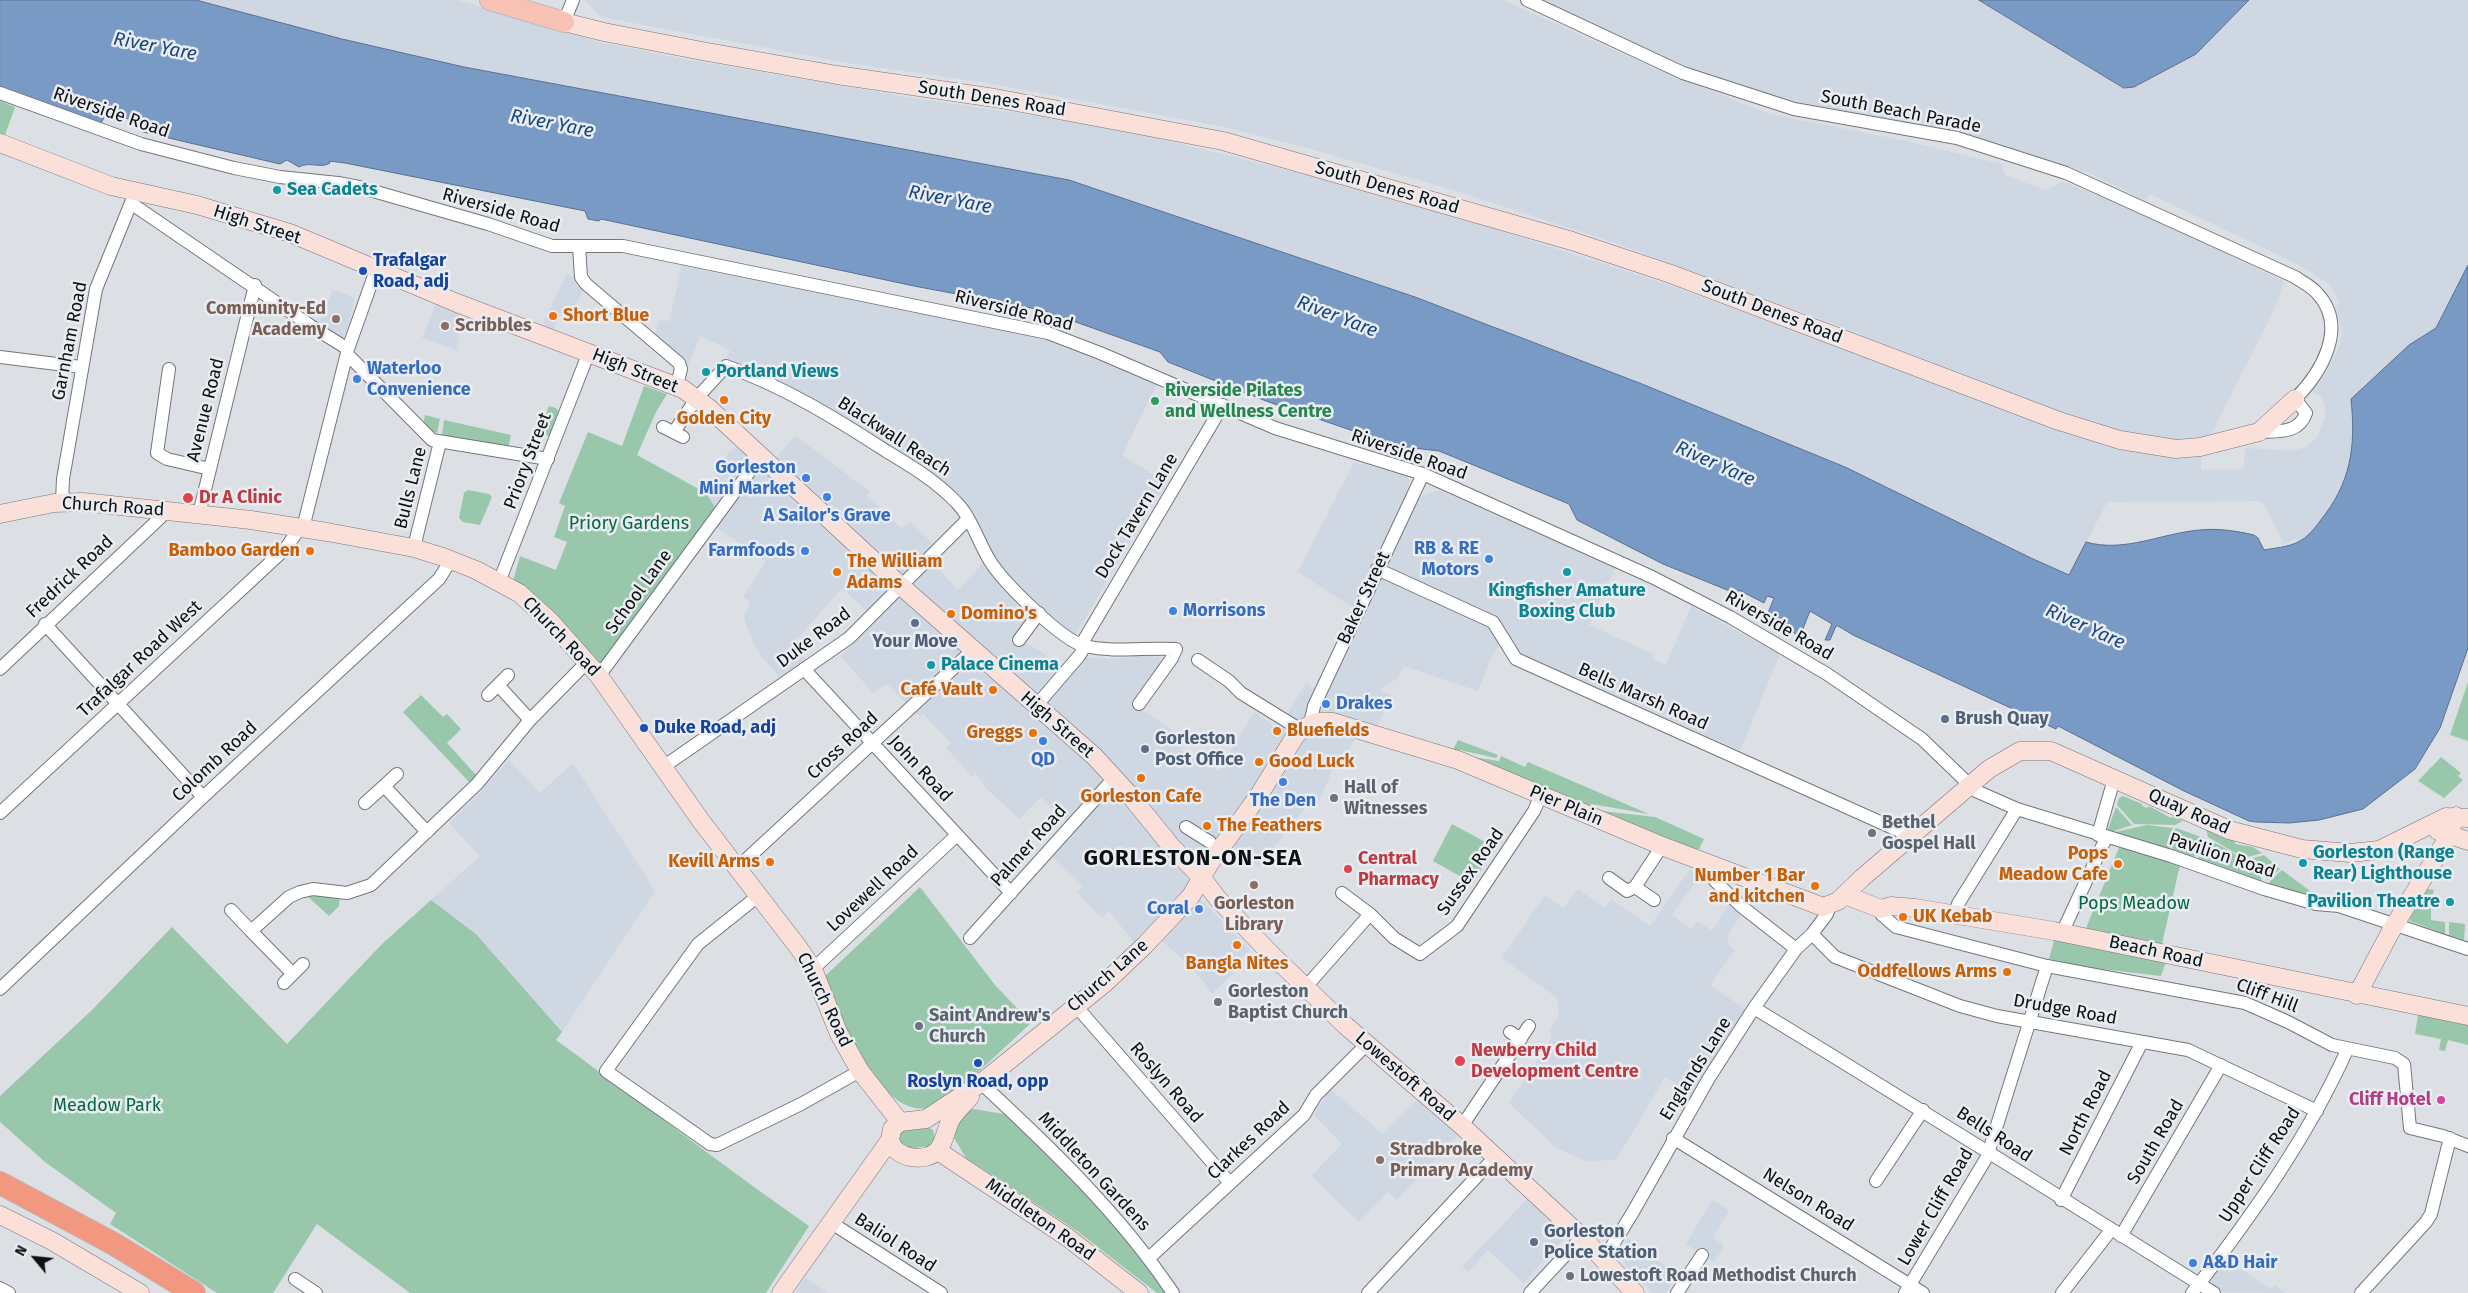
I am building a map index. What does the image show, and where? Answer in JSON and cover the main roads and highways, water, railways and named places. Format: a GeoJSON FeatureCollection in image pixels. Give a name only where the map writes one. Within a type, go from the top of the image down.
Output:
{"type":"FeatureCollection","features":[{"type":"Feature","properties":{"kind":"highway"},"geometry":{"type":"LineString","coordinates":[[0,1183],[114,1244],[194,1293]]}},
{"type":"Feature","properties":{"kind":"highway"},"geometry":{"type":"LineString","coordinates":[[0,1200],[166,1293]]}},
{"type":"Feature","properties":{"kind":"main road","name":"South Denes Road"},"geometry":{"type":"LineString","coordinates":[[490,0],[564,22]]}},
{"type":"Feature","properties":{"kind":"water","name":"River Yare"},"geometry":{"type":"Polygon","coordinates":[[[0,0],[196,0],[342,39],[464,67],[1069,180],[1415,297],[1642,384],[1845,467],[2069,575],[2086,542],[2101,545],[2129,544],[2207,529],[2254,535],[2258,538],[2264,550],[2290,545],[2304,538],[2330,507],[2339,493],[2345,478],[2352,449],[2351,399],[2409,345],[2436,328],[2468,265],[2468,648],[2440,728],[2415,769],[2363,809],[2319,820],[2289,823],[2249,821],[2184,791],[2058,726],[2056,729],[1853,635],[1838,626],[1836,626],[1830,640],[1825,640],[1832,624],[1810,611],[1800,636],[1766,618],[1774,598],[1767,596],[1764,603],[1739,590],[1737,594],[1663,564],[1577,520],[1569,504],[1439,451],[1397,446],[1266,401],[1168,362],[1160,352],[1042,310],[914,286],[601,219],[599,221],[588,219],[585,211],[345,163],[329,161],[330,163],[326,165],[303,165],[299,167],[287,160],[280,164],[143,132],[144,129],[139,124],[115,113],[106,114],[99,127],[0,93],[0,0]]]}},
{"type":"Feature","properties":{"kind":"water"},"geometry":{"type":"Polygon","coordinates":[[[1979,0],[2249,0],[2196,54],[2134,87],[2124,88],[1979,0]]]}},
{"type":"Feature","properties":{"kind":"place","name":"Sea Cadets"},"geometry":{"type":"Point","coordinates":[277,190]}},
{"type":"Feature","properties":{"kind":"place","name":"Trafalgar Road, adj"},"geometry":{"type":"Point","coordinates":[363,271]}},
{"type":"Feature","properties":{"kind":"place","name":"Short Blue"},"geometry":{"type":"Point","coordinates":[553,316]}},
{"type":"Feature","properties":{"kind":"place","name":"Community-Ed Academy"},"geometry":{"type":"Point","coordinates":[336,319]}},
{"type":"Feature","properties":{"kind":"place","name":"Scribbles"},"geometry":{"type":"Point","coordinates":[445,326]}},
{"type":"Feature","properties":{"kind":"place","name":"Portland Views"},"geometry":{"type":"Point","coordinates":[706,372]}},
{"type":"Feature","properties":{"kind":"place","name":"Waterloo Convenience"},"geometry":{"type":"Point","coordinates":[357,379]}},
{"type":"Feature","properties":{"kind":"place","name":"Golden City"},"geometry":{"type":"Point","coordinates":[724,400]}},
{"type":"Feature","properties":{"kind":"place","name":"Riverside Pilates and Wellness Centre"},"geometry":{"type":"Point","coordinates":[1155,401]}},
{"type":"Feature","properties":{"kind":"place","name":"Gorleston Mini Market"},"geometry":{"type":"Point","coordinates":[806,478]}},
{"type":"Feature","properties":{"kind":"place","name":"A Sailor's Grave"},"geometry":{"type":"Point","coordinates":[827,497]}},
{"type":"Feature","properties":{"kind":"place","name":"Dr A Clinic"},"geometry":{"type":"Point","coordinates":[188,498]}},
{"type":"Feature","properties":{"kind":"place","name":"Bamboo Garden"},"geometry":{"type":"Point","coordinates":[310,551]}},
{"type":"Feature","properties":{"kind":"place","name":"Farmfoods"},"geometry":{"type":"Point","coordinates":[805,551]}},
{"type":"Feature","properties":{"kind":"place","name":"RB & RE Motors"},"geometry":{"type":"Point","coordinates":[1489,559]}},
{"type":"Feature","properties":{"kind":"place","name":"The William Adams"},"geometry":{"type":"Point","coordinates":[837,572]}},
{"type":"Feature","properties":{"kind":"place","name":"Kingfisher Amature Boxing Club"},"geometry":{"type":"Point","coordinates":[1567,572]}},
{"type":"Feature","properties":{"kind":"place","name":"Morrisons"},"geometry":{"type":"Point","coordinates":[1173,611]}},
{"type":"Feature","properties":{"kind":"place","name":"Domino's"},"geometry":{"type":"Point","coordinates":[951,614]}},
{"type":"Feature","properties":{"kind":"place","name":"Your Move"},"geometry":{"type":"Point","coordinates":[915,623]}},
{"type":"Feature","properties":{"kind":"place","name":"Palace Cinema"},"geometry":{"type":"Point","coordinates":[931,665]}},
{"type":"Feature","properties":{"kind":"place","name":"Café Vault"},"geometry":{"type":"Point","coordinates":[993,690]}},
{"type":"Feature","properties":{"kind":"place","name":"Drakes"},"geometry":{"type":"Point","coordinates":[1326,704]}},
{"type":"Feature","properties":{"kind":"place","name":"Brush Quay"},"geometry":{"type":"Point","coordinates":[1945,719]}},
{"type":"Feature","properties":{"kind":"place","name":"Duke Road, adj"},"geometry":{"type":"Point","coordinates":[644,728]}},
{"type":"Feature","properties":{"kind":"place","name":"Bluefields"},"geometry":{"type":"Point","coordinates":[1277,731]}},
{"type":"Feature","properties":{"kind":"place","name":"Greggs"},"geometry":{"type":"Point","coordinates":[1033,733]}},
{"type":"Feature","properties":{"kind":"place","name":"QD"},"geometry":{"type":"Point","coordinates":[1043,741]}},
{"type":"Feature","properties":{"kind":"place","name":"Gorleston Post Office"},"geometry":{"type":"Point","coordinates":[1145,749]}},
{"type":"Feature","properties":{"kind":"place","name":"Good Luck"},"geometry":{"type":"Point","coordinates":[1259,762]}},
{"type":"Feature","properties":{"kind":"place","name":"Gorleston Cafe"},"geometry":{"type":"Point","coordinates":[1141,778]}},
{"type":"Feature","properties":{"kind":"place","name":"The Den"},"geometry":{"type":"Point","coordinates":[1283,782]}},
{"type":"Feature","properties":{"kind":"place","name":"Hall of Witnesses"},"geometry":{"type":"Point","coordinates":[1334,798]}},
{"type":"Feature","properties":{"kind":"place","name":"The Feathers"},"geometry":{"type":"Point","coordinates":[1207,826]}},
{"type":"Feature","properties":{"kind":"place","name":"Bethel Gospel Hall"},"geometry":{"type":"Point","coordinates":[1872,833]}},
{"type":"Feature","properties":{"kind":"place","name":"Kevill Arms"},"geometry":{"type":"Point","coordinates":[770,862]}},
{"type":"Feature","properties":{"kind":"place","name":"Gorleston (Range Rear) Lighthouse"},"geometry":{"type":"Point","coordinates":[2303,863]}},
{"type":"Feature","properties":{"kind":"place","name":"Pops Meadow Cafe"},"geometry":{"type":"Point","coordinates":[2118,864]}},
{"type":"Feature","properties":{"kind":"place","name":"Central Pharmacy"},"geometry":{"type":"Point","coordinates":[1348,869]}},
{"type":"Feature","properties":{"kind":"place","name":"Gorleston Library"},"geometry":{"type":"Point","coordinates":[1254,885]}},
{"type":"Feature","properties":{"kind":"place","name":"Number 1 Bar and kitchen"},"geometry":{"type":"Point","coordinates":[1815,886]}},
{"type":"Feature","properties":{"kind":"place","name":"Pavilion Theatre"},"geometry":{"type":"Point","coordinates":[2450,902]}},
{"type":"Feature","properties":{"kind":"place","name":"Coral"},"geometry":{"type":"Point","coordinates":[1199,909]}},
{"type":"Feature","properties":{"kind":"place","name":"UK Kebab"},"geometry":{"type":"Point","coordinates":[1903,917]}},
{"type":"Feature","properties":{"kind":"place","name":"Bangla Nites"},"geometry":{"type":"Point","coordinates":[1237,945]}},
{"type":"Feature","properties":{"kind":"place","name":"Oddfellows Arms"},"geometry":{"type":"Point","coordinates":[2007,972]}},
{"type":"Feature","properties":{"kind":"place","name":"Gorleston Baptist Church"},"geometry":{"type":"Point","coordinates":[1218,1002]}},
{"type":"Feature","properties":{"kind":"place","name":"Saint Andrew's Church"},"geometry":{"type":"Point","coordinates":[919,1026]}},
{"type":"Feature","properties":{"kind":"place","name":"Newberry Child Development Centre"},"geometry":{"type":"Point","coordinates":[1460,1061]}},
{"type":"Feature","properties":{"kind":"place","name":"Roslyn Road, opp"},"geometry":{"type":"Point","coordinates":[978,1063]}},
{"type":"Feature","properties":{"kind":"place","name":"Cliff Hotel"},"geometry":{"type":"Point","coordinates":[2441,1100]}},
{"type":"Feature","properties":{"kind":"place","name":"Stradbroke Primary Academy"},"geometry":{"type":"Point","coordinates":[1380,1160]}},
{"type":"Feature","properties":{"kind":"place","name":"Gorleston Police Station"},"geometry":{"type":"Point","coordinates":[1534,1242]}},
{"type":"Feature","properties":{"kind":"place","name":"A&D Hair"},"geometry":{"type":"Point","coordinates":[2193,1263]}},
{"type":"Feature","properties":{"kind":"place","name":"Lowestoft Road Methodist Church"},"geometry":{"type":"Point","coordinates":[1570,1276]}},
{"type":"Feature","properties":{"kind":"district","name":"GORLESTON-ON-SEA"},"geometry":{"type":"Point","coordinates":[1193,859]}},
{"type":"Feature","properties":{"kind":"park label","name":"Priory Gardens"},"geometry":{"type":"Point","coordinates":[629,524]}},
{"type":"Feature","properties":{"kind":"park label","name":"Pops Meadow"},"geometry":{"type":"Point","coordinates":[2134,904]}},
{"type":"Feature","properties":{"kind":"park label","name":"Meadow Park"},"geometry":{"type":"Point","coordinates":[107,1106]}}]}
